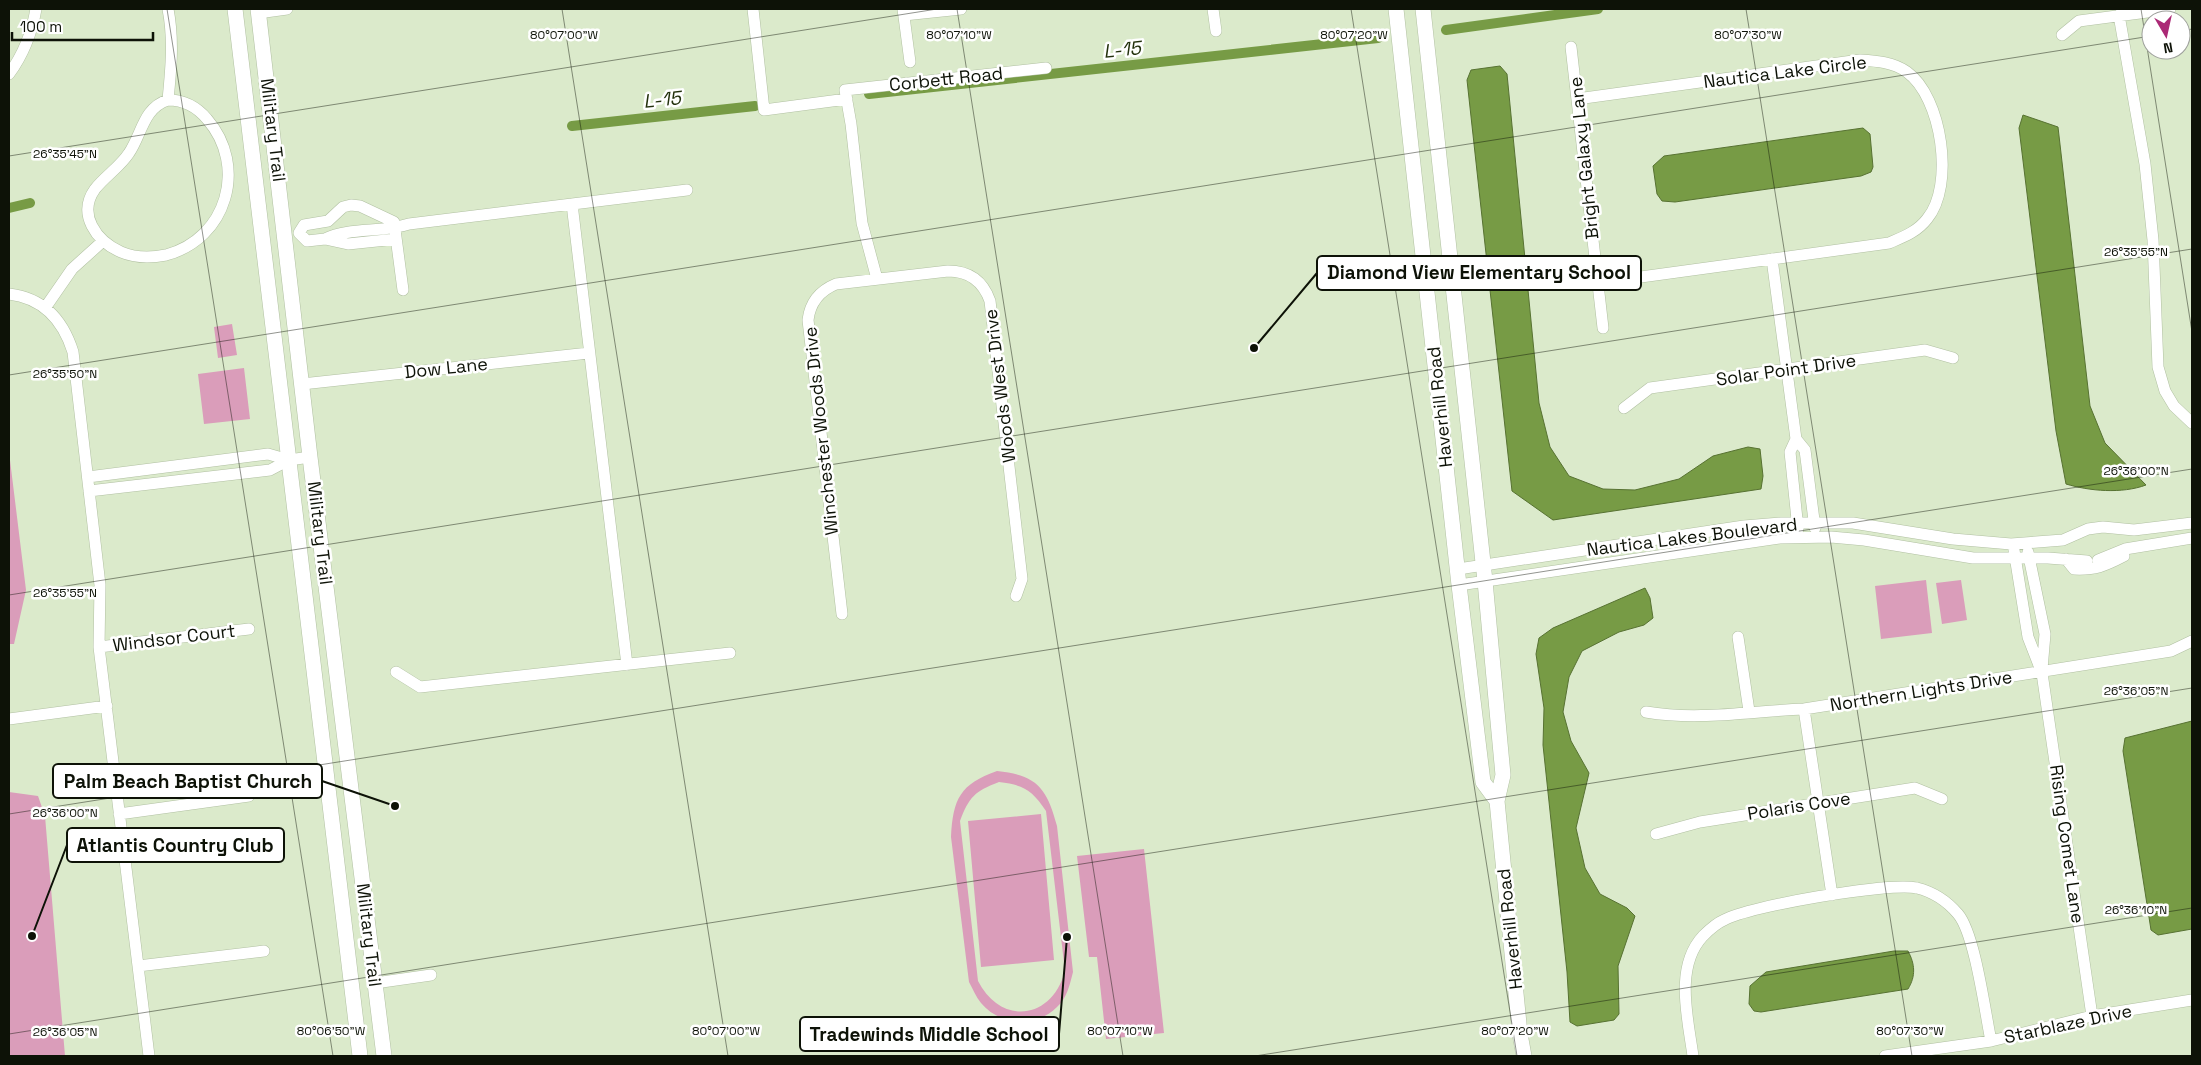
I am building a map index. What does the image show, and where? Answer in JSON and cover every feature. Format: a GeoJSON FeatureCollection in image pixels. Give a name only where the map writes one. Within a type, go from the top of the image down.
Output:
{"type":"FeatureCollection","features":[{"type":"Feature","properties":{"kind":"main road","name":"Haverhill Road"},"geometry":{"type":"LineString","coordinates":[[1396,9],[1483,782],[1497,801]]}},
{"type":"Feature","properties":{"kind":"main road","name":"Haverhill Road"},"geometry":{"type":"LineString","coordinates":[[1422,9],[1484,573],[1503,775],[1497,801],[1520,1034],[1524,1056]]}},
{"type":"Feature","properties":{"kind":"main road","name":"Military Trail"},"geometry":{"type":"LineString","coordinates":[[256,10],[274,134],[292,234],[302,384],[310,457],[384,1056]]}},
{"type":"Feature","properties":{"kind":"main road","name":"Military Trail"},"geometry":{"type":"LineString","coordinates":[[236,16],[360,1056]]}},
{"type":"Feature","properties":{"kind":"main road"},"geometry":{"type":"LineString","coordinates":[[236,16],[250,31],[262,118],[274,134]]}},
{"type":"Feature","properties":{"kind":"main road"},"geometry":{"type":"LineString","coordinates":[[1399,36],[1425,33]]}},
{"type":"Feature","properties":{"kind":"street"},"geometry":{"type":"LineString","coordinates":[[9,74],[24,48],[36,9]]}},
{"type":"Feature","properties":{"kind":"street"},"geometry":{"type":"LineString","coordinates":[[168,9],[172,39],[172,64],[168,100]]}},
{"type":"Feature","properties":{"kind":"street"},"geometry":{"type":"LineString","coordinates":[[256,10],[287,9]]}},
{"type":"Feature","properties":{"kind":"street","name":"Corbett Road"},"geometry":{"type":"LineString","coordinates":[[753,9],[764,110],[846,95],[1046,68]]}},
{"type":"Feature","properties":{"kind":"street"},"geometry":{"type":"LineString","coordinates":[[910,62],[904,12],[961,9]]}},
{"type":"Feature","properties":{"kind":"street"},"geometry":{"type":"LineString","coordinates":[[1213,9],[1216,31]]}},
{"type":"Feature","properties":{"kind":"street"},"geometry":{"type":"LineString","coordinates":[[2062,35],[2079,21],[2170,9]]}},
{"type":"Feature","properties":{"kind":"street"},"geometry":{"type":"LineString","coordinates":[[2119,15],[2145,164],[2154,240],[2158,367],[2165,391],[2174,406],[2192,423]]}},
{"type":"Feature","properties":{"kind":"street","name":"Bright Galaxy Lane"},"geometry":{"type":"LineString","coordinates":[[1571,47],[1603,328]]}},
{"type":"Feature","properties":{"kind":"street","name":"Nautica Lake Circle"},"geometry":{"type":"LineString","coordinates":[[1577,99],[1860,60],[1884,62],[1907,72],[1924,89],[1935,111],[1943,177],[1939,199],[1927,219],[1910,234],[1889,243],[1598,283]]}},
{"type":"Feature","properties":{"kind":"street"},"geometry":{"type":"LineString","coordinates":[[846,95],[862,223],[877,279]]}},
{"type":"Feature","properties":{"kind":"street"},"geometry":{"type":"LineString","coordinates":[[168,100],[182,101],[194,108],[213,126],[220,138],[228,163],[228,190],[222,209],[207,231],[197,240],[173,253],[146,257],[130,255],[116,250],[103,241],[96,234],[90,222],[88,208],[90,197],[130,152],[150,111],[155,106],[168,100]]}},
{"type":"Feature","properties":{"kind":"street"},"geometry":{"type":"LineString","coordinates":[[402,290],[395,234],[394,222],[360,206],[351,205],[343,207],[328,221],[304,225],[292,234],[307,241],[325,239],[334,235],[369,236],[395,234],[409,224],[687,190]]}},
{"type":"Feature","properties":{"kind":"street"},"geometry":{"type":"LineString","coordinates":[[572,204],[627,665]]}},
{"type":"Feature","properties":{"kind":"street"},"geometry":{"type":"LineString","coordinates":[[369,236],[373,212]]}},
{"type":"Feature","properties":{"kind":"street"},"geometry":{"type":"LineString","coordinates":[[45,308],[72,269],[103,241]]}},
{"type":"Feature","properties":{"kind":"street"},"geometry":{"type":"LineString","coordinates":[[1772,259],[1796,439],[1790,452],[1799,537]]}},
{"type":"Feature","properties":{"kind":"street","name":"Woods West Drive"},"geometry":{"type":"LineString","coordinates":[[877,279],[956,271],[975,278],[988,294],[1022,579],[1016,596]]}},
{"type":"Feature","properties":{"kind":"street","name":"Winchester Woods Drive"},"geometry":{"type":"LineString","coordinates":[[842,614],[808,320],[814,301],[829,287],[842,283],[877,279]]}},
{"type":"Feature","properties":{"kind":"street"},"geometry":{"type":"LineString","coordinates":[[9,294],[30,299],[45,308],[63,327],[73,352],[100,585],[99,647],[149,1056]]}},
{"type":"Feature","properties":{"kind":"street","name":"Solar Point Drive"},"geometry":{"type":"LineString","coordinates":[[1624,408],[1650,388],[1925,350],[1953,358]]}},
{"type":"Feature","properties":{"kind":"street","name":"Dow Lane"},"geometry":{"type":"LineString","coordinates":[[302,384],[590,353]]}},
{"type":"Feature","properties":{"kind":"street"},"geometry":{"type":"LineString","coordinates":[[1796,439],[1806,450],[1816,537]]}},
{"type":"Feature","properties":{"kind":"street"},"geometry":{"type":"LineString","coordinates":[[88,477],[268,454],[289,460]]}},
{"type":"Feature","properties":{"kind":"street"},"geometry":{"type":"LineString","coordinates":[[89,491],[270,470],[289,460],[310,457]]}},
{"type":"Feature","properties":{"kind":"street","name":"Nautica Lakes Boulevard"},"geometry":{"type":"LineString","coordinates":[[1459,577],[1744,526],[1798,522],[1853,523],[1953,539],[2014,543],[2063,540],[2088,530],[2102,527],[2134,530],[2192,523]]}},
{"type":"Feature","properties":{"kind":"street","name":"Nautica Lakes Boulevard"},"geometry":{"type":"LineString","coordinates":[[1484,573],[1799,537],[1864,540],[1973,558],[2093,560],[2125,549],[2192,538]]}},
{"type":"Feature","properties":{"kind":"street","name":"Rising Comet Lane"},"geometry":{"type":"LineString","coordinates":[[2014,543],[2028,637],[2042,673]]}},
{"type":"Feature","properties":{"kind":"street","name":"Rising Comet Lane"},"geometry":{"type":"LineString","coordinates":[[2029,543],[2028,558],[2045,634],[2042,673],[2092,1016]]}},
{"type":"Feature","properties":{"kind":"street","name":"Nautica Lakes Boulevard"},"geometry":{"type":"LineString","coordinates":[[2066,559],[2074,569],[2093,570],[2109,564],[2142,546]]}},
{"type":"Feature","properties":{"kind":"street","name":"Windsor Court"},"geometry":{"type":"LineString","coordinates":[[99,647],[248,629]]}},
{"type":"Feature","properties":{"kind":"street"},"geometry":{"type":"LineString","coordinates":[[1738,637],[1749,711]]}},
{"type":"Feature","properties":{"kind":"street","name":"Northern Lights Drive"},"geometry":{"type":"LineString","coordinates":[[1646,712],[1683,717],[1716,716],[1749,711],[1804,709],[2042,673],[2171,651],[2192,641]]}},
{"type":"Feature","properties":{"kind":"street"},"geometry":{"type":"LineString","coordinates":[[396,672],[420,687],[730,653]]}},
{"type":"Feature","properties":{"kind":"street"},"geometry":{"type":"LineString","coordinates":[[9,719],[106,706]]}},
{"type":"Feature","properties":{"kind":"street"},"geometry":{"type":"LineString","coordinates":[[1804,709],[1832,895]]}},
{"type":"Feature","properties":{"kind":"street","name":"Polaris Cove"},"geometry":{"type":"LineString","coordinates":[[1656,834],[1700,822],[1915,788],[1942,799]]}},
{"type":"Feature","properties":{"kind":"street"},"geometry":{"type":"LineString","coordinates":[[120,814],[249,796]]}},
{"type":"Feature","properties":{"kind":"street"},"geometry":{"type":"LineString","coordinates":[[1693,1056],[1685,987],[1689,960],[1702,937],[1723,920],[1748,911],[1832,895],[1890,888],[1916,888],[1940,897],[1959,914],[1970,938],[1991,1041]]}},
{"type":"Feature","properties":{"kind":"street"},"geometry":{"type":"LineString","coordinates":[[138,966],[264,951]]}},
{"type":"Feature","properties":{"kind":"street"},"geometry":{"type":"LineString","coordinates":[[376,983],[431,975]]}},
{"type":"Feature","properties":{"kind":"street","name":"Starblaze Drive"},"geometry":{"type":"LineString","coordinates":[[1885,1056],[1991,1041],[2092,1016],[2192,1000]]}},
{"type":"Feature","properties":{"kind":"shaded area"},"geometry":{"type":"Polygon","coordinates":[[[1500,66],[1507,74],[1539,403],[1550,447],[1569,476],[1603,489],[1635,490],[1679,479],[1713,456],[1748,447],[1760,449],[1763,476],[1761,489],[1553,520],[1512,491],[1467,80],[1471,70],[1500,66]]]}},
{"type":"Feature","properties":{"kind":"shaded area"},"geometry":{"type":"Polygon","coordinates":[[[2023,115],[2058,127],[2090,406],[2105,443],[2146,485],[2137,488],[2106,490],[2066,484],[2056,431],[2019,128],[2023,115]]]}},
{"type":"Feature","properties":{"kind":"shaded area"},"geometry":{"type":"Polygon","coordinates":[[[1863,128],[1870,134],[1873,167],[1871,172],[1861,176],[1675,202],[1662,201],[1657,194],[1653,166],[1664,156],[1863,128]]]}},
{"type":"Feature","properties":{"kind":"shaded area"},"geometry":{"type":"Polygon","coordinates":[[[232,324],[237,355],[218,358],[214,327],[232,324]]]}},
{"type":"Feature","properties":{"kind":"shaded area"},"geometry":{"type":"Polygon","coordinates":[[[244,368],[250,419],[204,424],[198,374],[244,368]]]}},
{"type":"Feature","properties":{"kind":"shaded area"},"geometry":{"type":"Polygon","coordinates":[[[9,452],[26,590],[14,644],[9,644],[9,452]]]}},
{"type":"Feature","properties":{"kind":"shaded area"},"geometry":{"type":"Polygon","coordinates":[[[1926,580],[1932,633],[1881,639],[1875,586],[1926,580]]]}},
{"type":"Feature","properties":{"kind":"shaded area"},"geometry":{"type":"Polygon","coordinates":[[[1961,580],[1967,620],[1942,624],[1936,583],[1961,580]]]}},
{"type":"Feature","properties":{"kind":"shaded area"},"geometry":{"type":"Polygon","coordinates":[[[1645,588],[1650,598],[1653,618],[1644,625],[1619,632],[1582,651],[1569,677],[1563,712],[1571,741],[1589,773],[1576,828],[1585,868],[1600,894],[1627,908],[1635,916],[1618,966],[1619,1014],[1614,1020],[1577,1026],[1570,1022],[1567,972],[1543,745],[1544,708],[1536,654],[1539,638],[1553,628],[1645,588]]]}},
{"type":"Feature","properties":{"kind":"shaded area"},"geometry":{"type":"Polygon","coordinates":[[[2192,721],[2192,929],[2158,935],[2151,930],[2123,751],[2125,738],[2192,721]]]}},
{"type":"Feature","properties":{"kind":"shaded area"},"geometry":{"type":"Polygon","coordinates":[[[997,771],[1011,773],[1031,780],[1044,793],[1057,826],[1073,972],[1068,991],[1057,1007],[1048,1014],[1029,1021],[1008,1020],[989,1011],[979,1001],[969,982],[951,837],[954,812],[961,795],[974,781],[997,771]],[[999,782],[978,792],[970,800],[960,821],[978,981],[988,995],[999,1005],[1012,1011],[1025,1011],[1038,1008],[1049,1000],[1058,987],[1065,971],[1046,811],[1032,793],[1015,785],[999,782]]]}},
{"type":"Feature","properties":{"kind":"shaded area"},"geometry":{"type":"Polygon","coordinates":[[[9,792],[38,796],[45,816],[65,1056],[9,1056],[9,792]]]}},
{"type":"Feature","properties":{"kind":"shaded area"},"geometry":{"type":"Polygon","coordinates":[[[1041,814],[1054,960],[981,967],[968,821],[1041,814]]]}},
{"type":"Feature","properties":{"kind":"shaded area"},"geometry":{"type":"Polygon","coordinates":[[[1144,849],[1164,1033],[1106,1039],[1097,957],[1089,957],[1077,856],[1144,849]]]}},
{"type":"Feature","properties":{"kind":"shaded area"},"geometry":{"type":"Polygon","coordinates":[[[1894,951],[1908,951],[1910,956],[1913,965],[1913,975],[1908,989],[1761,1012],[1754,1011],[1749,1004],[1750,986],[1766,972],[1894,951]]]}},
{"type":"Feature","properties":{"kind":"waterway","name":"L-15"},"geometry":{"type":"LineString","coordinates":[[1446,30],[1598,9]]}},
{"type":"Feature","properties":{"kind":"waterway","name":"L-15"},"geometry":{"type":"LineString","coordinates":[[869,94],[1378,38]]}},
{"type":"Feature","properties":{"kind":"waterway","name":"L-15"},"geometry":{"type":"LineString","coordinates":[[572,126],[755,106]]}},
{"type":"Feature","properties":{"kind":"waterway","name":"L-15"},"geometry":{"type":"LineString","coordinates":[[9,208],[30,203]]}},
{"type":"Feature","properties":{"kind":"place","name":"Diamond View Elementary School"},"geometry":{"type":"Point","coordinates":[1254,348]}},
{"type":"Feature","properties":{"kind":"place","name":"Palm Beach Baptist Church"},"geometry":{"type":"Point","coordinates":[395,806]}},
{"type":"Feature","properties":{"kind":"place","name":"Atlantis Country Club"},"geometry":{"type":"Point","coordinates":[32,936]}},
{"type":"Feature","properties":{"kind":"place","name":"Tradewinds Middle School"},"geometry":{"type":"Point","coordinates":[1067,937]}}]}
